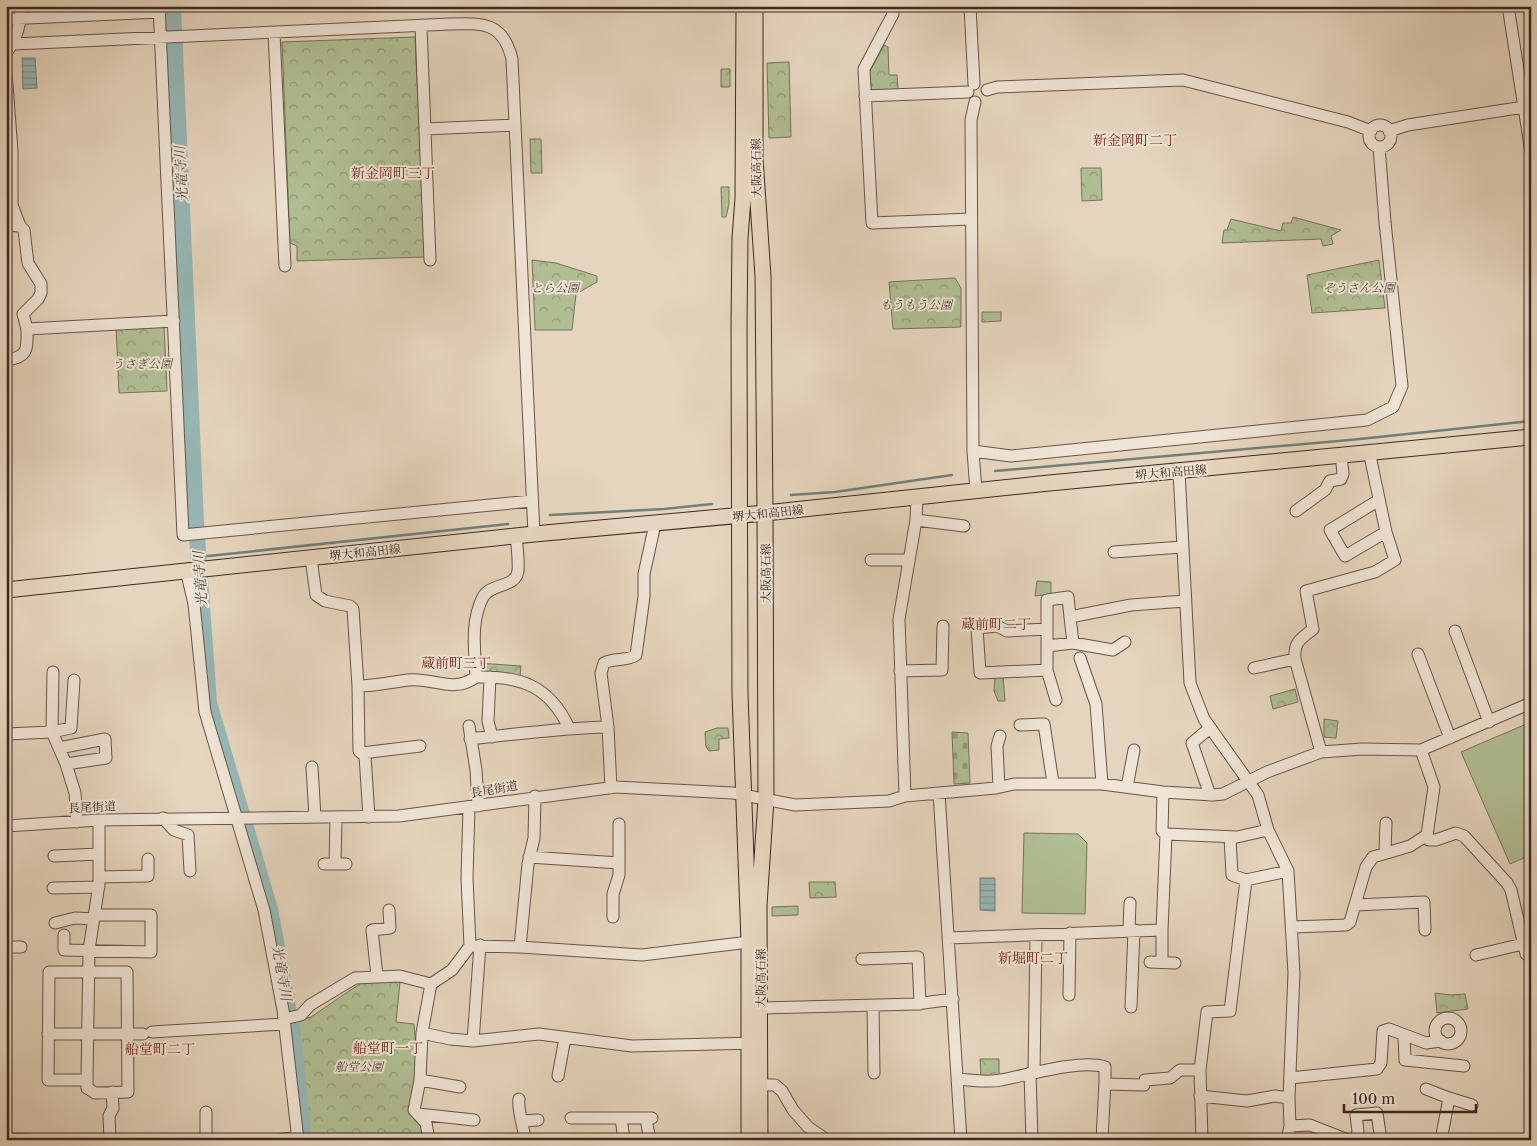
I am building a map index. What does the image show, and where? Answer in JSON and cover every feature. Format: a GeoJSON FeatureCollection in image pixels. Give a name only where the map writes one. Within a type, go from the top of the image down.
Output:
{"type":"FeatureCollection","features":[{"type":"Feature","properties":{"kind":"main road","name":"大阪高石線"},"geometry":{"type":"LineString","coordinates":[[744,6],[743,198],[740,238],[739,327],[740,732],[748,942],[754,1043],[760,1085],[760,1140]]}},
{"type":"Feature","properties":{"kind":"main road","name":"大阪高石線"},"geometry":{"type":"LineString","coordinates":[[749,1140],[754,1043],[760,1008],[759,902],[766,799],[766,513],[763,276],[755,158],[755,6]]}},
{"type":"Feature","properties":{"kind":"main road","name":"堺大和高田線"},"geometry":{"type":"LineString","coordinates":[[6,590],[534,534],[740,516],[1341,454],[1531,437]]}},
{"type":"Feature","properties":{"kind":"street"},"geometry":{"type":"LineString","coordinates":[[6,53],[14,44],[21,19],[21,6]]}},
{"type":"Feature","properties":{"kind":"street"},"geometry":{"type":"LineString","coordinates":[[893,6],[893,14],[864,69],[872,223],[971,219]]}},
{"type":"Feature","properties":{"kind":"street"},"geometry":{"type":"LineString","coordinates":[[970,6],[973,93],[971,120],[973,451],[976,491]]}},
{"type":"Feature","properties":{"kind":"street"},"geometry":{"type":"LineString","coordinates":[[1508,6],[1531,152]]}},
{"type":"Feature","properties":{"kind":"street"},"geometry":{"type":"LineString","coordinates":[[6,19],[21,19],[69,11],[159,9],[171,37],[174,321],[183,535],[532,501]]}},
{"type":"Feature","properties":{"kind":"street"},"geometry":{"type":"LineString","coordinates":[[14,44],[477,24],[490,26],[500,34],[508,44],[512,59],[534,534]]}},
{"type":"Feature","properties":{"kind":"street"},"geometry":{"type":"LineString","coordinates":[[421,26],[430,260]]}},
{"type":"Feature","properties":{"kind":"street"},"geometry":{"type":"LineString","coordinates":[[274,33],[285,266]]}},
{"type":"Feature","properties":{"kind":"street"},"geometry":{"type":"LineString","coordinates":[[6,72],[12,151],[12,205],[20,226],[24,230],[28,263],[41,284],[41,293],[38,299],[23,314],[27,329],[27,350],[21,357],[6,360]]}},
{"type":"Feature","properties":{"kind":"street"},"geometry":{"type":"LineString","coordinates":[[987,90],[997,87],[1183,80],[1348,122],[1371,131]]}},
{"type":"Feature","properties":{"kind":"street"},"geometry":{"type":"LineString","coordinates":[[973,93],[982,84],[987,90]]}},
{"type":"Feature","properties":{"kind":"street"},"geometry":{"type":"LineString","coordinates":[[865,96],[973,93],[985,99],[987,90]]}},
{"type":"Feature","properties":{"kind":"street"},"geometry":{"type":"LineString","coordinates":[[1371,131],[1380,126],[1389,131],[1408,125],[1524,107]]}},
{"type":"Feature","properties":{"kind":"street"},"geometry":{"type":"LineString","coordinates":[[425,129],[515,125]]}},
{"type":"Feature","properties":{"kind":"street"},"geometry":{"type":"LineString","coordinates":[[973,451],[1011,456],[1367,420],[1393,407],[1402,386],[1385,230],[1379,147],[1371,141],[1371,131]]}},
{"type":"Feature","properties":{"kind":"street"},"geometry":{"type":"LineString","coordinates":[[1379,147],[1386,145],[1390,140],[1389,131]]}},
{"type":"Feature","properties":{"kind":"street"},"geometry":{"type":"LineString","coordinates":[[6,225],[20,226]]}},
{"type":"Feature","properties":{"kind":"street"},"geometry":{"type":"LineString","coordinates":[[27,329],[174,321]]}},
{"type":"Feature","properties":{"kind":"street"},"geometry":{"type":"LineString","coordinates":[[1322,752],[1295,659],[1294,648],[1298,641],[1313,629],[1306,591],[1375,572],[1395,560],[1386,532],[1369,452]]}},
{"type":"Feature","properties":{"kind":"street"},"geometry":{"type":"LineString","coordinates":[[1296,511],[1325,490],[1330,481],[1341,479],[1343,474],[1341,454]]}},
{"type":"Feature","properties":{"kind":"street"},"geometry":{"type":"LineString","coordinates":[[1178,471],[1190,683],[1196,702],[1210,728],[1258,795],[1268,830],[1288,871],[1294,973],[1289,1098],[1290,1126],[1287,1140]]}},
{"type":"Feature","properties":{"kind":"street"},"geometry":{"type":"LineString","coordinates":[[905,796],[900,619],[908,560],[916,520],[917,497]]}},
{"type":"Feature","properties":{"kind":"street"},"geometry":{"type":"LineString","coordinates":[[1379,500],[1330,530],[1345,556],[1386,532]]}},
{"type":"Feature","properties":{"kind":"street"},"geometry":{"type":"LineString","coordinates":[[916,520],[964,526]]}},
{"type":"Feature","properties":{"kind":"street"},"geometry":{"type":"LineString","coordinates":[[610,788],[608,727],[601,673],[604,663],[611,660],[630,660],[636,655],[644,597],[644,574],[654,524]]}},
{"type":"Feature","properties":{"kind":"street"},"geometry":{"type":"LineString","coordinates":[[476,677],[473,623],[483,596],[488,590],[513,581],[518,573],[516,536]]}},
{"type":"Feature","properties":{"kind":"street"},"geometry":{"type":"LineString","coordinates":[[1114,552],[1182,546]]}},
{"type":"Feature","properties":{"kind":"street"},"geometry":{"type":"LineString","coordinates":[[311,558],[316,594],[325,601],[352,608],[358,686],[358,751],[365,756],[370,817]]}},
{"type":"Feature","properties":{"kind":"street"},"geometry":{"type":"LineString","coordinates":[[871,560],[908,560]]}},
{"type":"Feature","properties":{"kind":"street"},"geometry":{"type":"LineString","coordinates":[[188,570],[194,604],[205,712],[242,817],[287,1020],[298,1139],[280,1140]]}},
{"type":"Feature","properties":{"kind":"street"},"geometry":{"type":"LineString","coordinates":[[1056,700],[1047,670],[1047,600],[1068,598],[1073,643]]}},
{"type":"Feature","properties":{"kind":"street"},"geometry":{"type":"LineString","coordinates":[[1070,617],[1131,605],[1185,601]]}},
{"type":"Feature","properties":{"kind":"street"},"geometry":{"type":"LineString","coordinates":[[900,671],[942,670],[943,626]]}},
{"type":"Feature","properties":{"kind":"street"},"geometry":{"type":"LineString","coordinates":[[1047,630],[1007,631],[997,626],[977,628],[980,673],[1047,670]]}},
{"type":"Feature","properties":{"kind":"street"},"geometry":{"type":"LineString","coordinates":[[1455,631],[1489,722]]}},
{"type":"Feature","properties":{"kind":"street"},"geometry":{"type":"LineString","coordinates":[[1047,646],[1073,643],[1113,650],[1125,642]]}},
{"type":"Feature","properties":{"kind":"street"},"geometry":{"type":"LineString","coordinates":[[1418,654],[1450,738]]}},
{"type":"Feature","properties":{"kind":"street"},"geometry":{"type":"LineString","coordinates":[[1080,658],[1096,704],[1102,784]]}},
{"type":"Feature","properties":{"kind":"street"},"geometry":{"type":"LineString","coordinates":[[1254,668],[1295,659]]}},
{"type":"Feature","properties":{"kind":"street"},"geometry":{"type":"LineString","coordinates":[[53,672],[52,732],[66,764],[75,793],[77,822]]}},
{"type":"Feature","properties":{"kind":"street"},"geometry":{"type":"LineString","coordinates":[[358,686],[386,684],[410,679],[438,684],[462,684],[476,677],[506,677],[536,687],[558,708],[569,728]]}},
{"type":"Feature","properties":{"kind":"street"},"geometry":{"type":"LineString","coordinates":[[490,677],[488,721],[492,737]]}},
{"type":"Feature","properties":{"kind":"street"},"geometry":{"type":"LineString","coordinates":[[6,734],[52,732],[71,728],[74,680]]}},
{"type":"Feature","properties":{"kind":"street"},"geometry":{"type":"LineString","coordinates":[[1476,955],[1527,950],[1511,890],[1506,883],[1464,836],[1456,833],[1436,840],[1429,840],[1427,835],[1434,786],[1421,750],[1531,703]]}},
{"type":"Feature","properties":{"kind":"street"},"geometry":{"type":"LineString","coordinates":[[1020,726],[1044,724],[1053,783]]}},
{"type":"Feature","properties":{"kind":"street"},"geometry":{"type":"LineString","coordinates":[[469,726],[476,770],[467,878],[475,946],[473,1041]]}},
{"type":"Feature","properties":{"kind":"street"},"geometry":{"type":"LineString","coordinates":[[470,739],[516,733],[556,732],[569,728],[608,727]]}},
{"type":"Feature","properties":{"kind":"street"},"geometry":{"type":"LineString","coordinates":[[1210,728],[1192,744],[1210,795]]}},
{"type":"Feature","properties":{"kind":"street"},"geometry":{"type":"LineString","coordinates":[[999,787],[997,746],[1000,736]]}},
{"type":"Feature","properties":{"kind":"street"},"geometry":{"type":"LineString","coordinates":[[59,748],[105,739],[106,758],[66,764]]}},
{"type":"Feature","properties":{"kind":"street"},"geometry":{"type":"LineString","coordinates":[[362,753],[420,746]]}},
{"type":"Feature","properties":{"kind":"street","name":"長尾街道"},"geometry":{"type":"LineString","coordinates":[[6,826],[163,818],[370,817],[422,814],[534,796],[642,786],[743,795],[795,805],[889,801],[905,796],[939,792],[1014,784],[1053,783],[1102,784],[1163,792],[1210,795],[1223,794],[1299,758],[1322,752],[1354,749],[1421,750]]}},
{"type":"Feature","properties":{"kind":"street"},"geometry":{"type":"LineString","coordinates":[[1127,787],[1134,750]]}},
{"type":"Feature","properties":{"kind":"street"},"geometry":{"type":"LineString","coordinates":[[312,767],[315,817]]}},
{"type":"Feature","properties":{"kind":"street"},"geometry":{"type":"LineString","coordinates":[[939,792],[961,1140]]}},
{"type":"Feature","properties":{"kind":"street"},"geometry":{"type":"LineString","coordinates":[[1163,792],[1162,831],[1166,834],[1230,837],[1249,836],[1268,830]]}},
{"type":"Feature","properties":{"kind":"street"},"geometry":{"type":"LineString","coordinates":[[520,947],[529,858],[534,838],[534,796]]}},
{"type":"Feature","properties":{"kind":"street"},"geometry":{"type":"LineString","coordinates":[[335,864],[336,817]]}},
{"type":"Feature","properties":{"kind":"street"},"geometry":{"type":"LineString","coordinates":[[163,818],[174,830],[188,835],[190,871]]}},
{"type":"Feature","properties":{"kind":"street"},"geometry":{"type":"LineString","coordinates":[[87,1080],[48,1080],[49,972],[88,972],[127,972],[128,1092],[95,1093],[87,1088],[88,972],[89,950],[99,882],[99,820]]}},
{"type":"Feature","properties":{"kind":"street"},"geometry":{"type":"LineString","coordinates":[[1386,823],[1386,852]]}},
{"type":"Feature","properties":{"kind":"street"},"geometry":{"type":"LineString","coordinates":[[613,917],[613,894],[620,863],[619,824]]}},
{"type":"Feature","properties":{"kind":"street"},"geometry":{"type":"LineString","coordinates":[[1166,834],[1162,930],[1156,962],[1175,963]]}},
{"type":"Feature","properties":{"kind":"street"},"geometry":{"type":"LineString","coordinates":[[1292,928],[1346,925],[1350,922],[1366,867],[1373,857],[1410,846],[1427,835]]}},
{"type":"Feature","properties":{"kind":"street"},"geometry":{"type":"LineString","coordinates":[[1230,837],[1232,876],[1246,880],[1288,871]]}},
{"type":"Feature","properties":{"kind":"street"},"geometry":{"type":"LineString","coordinates":[[54,856],[99,854]]}},
{"type":"Feature","properties":{"kind":"street"},"geometry":{"type":"LineString","coordinates":[[529,858],[620,863]]}},
{"type":"Feature","properties":{"kind":"street"},"geometry":{"type":"LineString","coordinates":[[53,888],[148,876],[148,860]]}},
{"type":"Feature","properties":{"kind":"street"},"geometry":{"type":"LineString","coordinates":[[1202,1140],[1200,1070],[1207,1012],[1230,1011],[1246,880]]}},
{"type":"Feature","properties":{"kind":"street"},"geometry":{"type":"LineString","coordinates":[[1355,905],[1424,902],[1425,930]]}},
{"type":"Feature","properties":{"kind":"street"},"geometry":{"type":"LineString","coordinates":[[1130,903],[1132,930],[1131,1007]]}},
{"type":"Feature","properties":{"kind":"street"},"geometry":{"type":"LineString","coordinates":[[377,976],[372,930],[390,928],[389,910]]}},
{"type":"Feature","properties":{"kind":"street"},"geometry":{"type":"LineString","coordinates":[[55,923],[75,918],[150,915],[151,952],[64,950],[64,935]]}},
{"type":"Feature","properties":{"kind":"street"},"geometry":{"type":"LineString","coordinates":[[948,938],[1162,930]]}},
{"type":"Feature","properties":{"kind":"street"},"geometry":{"type":"LineString","coordinates":[[1069,995],[1070,933]]}},
{"type":"Feature","properties":{"kind":"street"},"geometry":{"type":"LineString","coordinates":[[1032,1140],[1036,935]]}},
{"type":"Feature","properties":{"kind":"street"},"geometry":{"type":"LineString","coordinates":[[429,1140],[426,1123],[414,1110],[414,1104],[420,1080],[422,1033],[431,984],[452,970],[475,946],[642,955],[748,942]]}},
{"type":"Feature","properties":{"kind":"street"},"geometry":{"type":"LineString","coordinates":[[6,947],[21,947]]}},
{"type":"Feature","properties":{"kind":"street"},"geometry":{"type":"LineString","coordinates":[[862,959],[918,957],[920,1004]]}},
{"type":"Feature","properties":{"kind":"street"},"geometry":{"type":"LineString","coordinates":[[48,1034],[148,1033],[287,1020],[355,978],[400,976],[431,984]]}},
{"type":"Feature","properties":{"kind":"street"},"geometry":{"type":"LineString","coordinates":[[760,1008],[920,1004],[953,999]]}},
{"type":"Feature","properties":{"kind":"street"},"geometry":{"type":"LineString","coordinates":[[873,1006],[874,1073]]}},
{"type":"Feature","properties":{"kind":"street"},"geometry":{"type":"LineString","coordinates":[[1290,1078],[1377,1069],[1381,1063],[1383,1031],[1389,1029],[1426,1044],[1441,1041]]}},
{"type":"Feature","properties":{"kind":"street"},"geometry":{"type":"LineString","coordinates":[[422,1033],[450,1039],[473,1041],[539,1034],[632,1046],[754,1043]]}},
{"type":"Feature","properties":{"kind":"street"},"geometry":{"type":"LineString","coordinates":[[1404,1035],[1404,1060],[1464,1066]]}},
{"type":"Feature","properties":{"kind":"street"},"geometry":{"type":"LineString","coordinates":[[558,1076],[565,1038]]}},
{"type":"Feature","properties":{"kind":"street"},"geometry":{"type":"LineString","coordinates":[[958,1079],[999,1080],[1067,1066],[1099,1065],[1105,1067],[1102,1140]]}},
{"type":"Feature","properties":{"kind":"street"},"geometry":{"type":"LineString","coordinates":[[1105,1081],[1105,1084],[1144,1085],[1145,1080],[1170,1078],[1180,1070],[1200,1070]]}},
{"type":"Feature","properties":{"kind":"street"},"geometry":{"type":"LineString","coordinates":[[420,1080],[460,1087]]}},
{"type":"Feature","properties":{"kind":"street"},"geometry":{"type":"LineString","coordinates":[[760,1085],[775,1085],[782,1091],[793,1110],[808,1127],[827,1140]]}},
{"type":"Feature","properties":{"kind":"street"},"geometry":{"type":"LineString","coordinates":[[1426,1089],[1472,1105]]}},
{"type":"Feature","properties":{"kind":"street"},"geometry":{"type":"LineString","coordinates":[[110,1140],[108,1116],[113,1108],[112,1092]]}},
{"type":"Feature","properties":{"kind":"street"},"geometry":{"type":"LineString","coordinates":[[1200,1096],[1246,1101],[1275,1096],[1289,1098]]}},
{"type":"Feature","properties":{"kind":"street"},"geometry":{"type":"LineString","coordinates":[[1442,1140],[1449,1098]]}},
{"type":"Feature","properties":{"kind":"street"},"geometry":{"type":"LineString","coordinates":[[518,1099],[517,1107],[523,1121],[525,1140]]}},
{"type":"Feature","properties":{"kind":"street"},"geometry":{"type":"LineString","coordinates":[[206,1112],[206,1140]]}},
{"type":"Feature","properties":{"kind":"street"},"geometry":{"type":"LineString","coordinates":[[1356,1140],[1358,1131],[1356,1115],[1377,1113],[1381,1140]]}},
{"type":"Feature","properties":{"kind":"street"},"geometry":{"type":"LineString","coordinates":[[418,1114],[474,1120]]}},
{"type":"Feature","properties":{"kind":"street"},"geometry":{"type":"LineString","coordinates":[[571,1118],[649,1118],[650,1140]]}},
{"type":"Feature","properties":{"kind":"street"},"geometry":{"type":"LineString","coordinates":[[621,1118],[624,1140]]}},
{"type":"Feature","properties":{"kind":"street"},"geometry":{"type":"LineString","coordinates":[[523,1121],[538,1120]]}},
{"type":"Feature","properties":{"kind":"street"},"geometry":{"type":"LineString","coordinates":[[1290,1126],[1310,1125],[1331,1137],[1348,1140]]}},
{"type":"Feature","properties":{"kind":"street"},"geometry":{"type":"LineString","coordinates":[[6,1139],[29,1140]]}},
{"type":"Feature","properties":{"kind":"green space"},"geometry":{"type":"Polygon","coordinates":[[[415,37],[425,257],[297,261],[297,246],[290,243],[282,42],[415,37]]]}},
{"type":"Feature","properties":{"kind":"green space"},"geometry":{"type":"Polygon","coordinates":[[[884,45],[888,47],[889,75],[897,75],[898,89],[874,91],[871,89],[870,71],[884,45]]]}},
{"type":"Feature","properties":{"kind":"green space"},"geometry":{"type":"Polygon","coordinates":[[[789,62],[791,137],[769,138],[767,63],[789,62]]]}},
{"type":"Feature","properties":{"kind":"green space"},"geometry":{"type":"Polygon","coordinates":[[[721,69],[730,69],[730,87],[721,87],[721,69]]]}},
{"type":"Feature","properties":{"kind":"green space"},"geometry":{"type":"Polygon","coordinates":[[[530,139],[541,139],[542,173],[531,173],[530,139]]]}},
{"type":"Feature","properties":{"kind":"green space"},"geometry":{"type":"Polygon","coordinates":[[[1081,168],[1101,168],[1102,200],[1082,201],[1081,168]]]}},
{"type":"Feature","properties":{"kind":"green space"},"geometry":{"type":"Polygon","coordinates":[[[721,187],[729,187],[729,204],[726,217],[722,217],[721,187]]]}},
{"type":"Feature","properties":{"kind":"green space"},"geometry":{"type":"Polygon","coordinates":[[[1293,217],[1341,230],[1331,236],[1333,244],[1323,246],[1321,239],[1222,243],[1224,230],[1227,230],[1231,219],[1281,231],[1283,223],[1291,223],[1293,217]]]}},
{"type":"Feature","properties":{"kind":"green space","name":"とら公園"},"geometry":{"type":"Polygon","coordinates":[[[532,260],[556,263],[597,276],[597,282],[576,294],[572,330],[535,330],[532,260]]]}},
{"type":"Feature","properties":{"kind":"green space","name":"ぞうさん公園"},"geometry":{"type":"Polygon","coordinates":[[[1379,260],[1385,308],[1312,313],[1307,275],[1379,260]]]}},
{"type":"Feature","properties":{"kind":"green space","name":"もうもう公園"},"geometry":{"type":"Polygon","coordinates":[[[955,278],[961,288],[961,327],[893,329],[889,282],[955,278]]]}},
{"type":"Feature","properties":{"kind":"green space"},"geometry":{"type":"Polygon","coordinates":[[[982,312],[1001,312],[1001,321],[982,322],[982,312]]]}},
{"type":"Feature","properties":{"kind":"green space","name":"うさぎ公園"},"geometry":{"type":"Polygon","coordinates":[[[164,325],[167,391],[119,393],[116,327],[164,325]]]}},
{"type":"Feature","properties":{"kind":"green space"},"geometry":{"type":"Polygon","coordinates":[[[1037,581],[1051,582],[1051,594],[1035,596],[1037,581]]]}},
{"type":"Feature","properties":{"kind":"green space"},"geometry":{"type":"Polygon","coordinates":[[[478,663],[521,666],[520,677],[479,673],[478,663]]]}},
{"type":"Feature","properties":{"kind":"green space"},"geometry":{"type":"Polygon","coordinates":[[[995,676],[1003,676],[1005,701],[998,701],[994,691],[995,676]]]}},
{"type":"Feature","properties":{"kind":"green space"},"geometry":{"type":"Polygon","coordinates":[[[1295,689],[1298,702],[1273,709],[1270,696],[1295,689]]]}},
{"type":"Feature","properties":{"kind":"green space"},"geometry":{"type":"Polygon","coordinates":[[[1324,719],[1338,721],[1336,738],[1324,737],[1324,719]]]}},
{"type":"Feature","properties":{"kind":"green space"},"geometry":{"type":"Polygon","coordinates":[[[1531,722],[1531,855],[1510,864],[1461,752],[1531,722]]]}},
{"type":"Feature","properties":{"kind":"green space"},"geometry":{"type":"Polygon","coordinates":[[[717,728],[728,728],[729,738],[719,739],[719,750],[709,751],[706,747],[705,732],[717,728]]]}},
{"type":"Feature","properties":{"kind":"green space"},"geometry":{"type":"Polygon","coordinates":[[[952,732],[968,733],[970,783],[954,784],[952,732]]]}},
{"type":"Feature","properties":{"kind":"green space"},"geometry":{"type":"Polygon","coordinates":[[[1024,833],[1078,834],[1087,843],[1085,914],[1022,913],[1024,833]]]}},
{"type":"Feature","properties":{"kind":"green space"},"geometry":{"type":"Polygon","coordinates":[[[809,882],[835,882],[836,897],[810,898],[809,882]]]}},
{"type":"Feature","properties":{"kind":"green space"},"geometry":{"type":"Polygon","coordinates":[[[798,906],[798,915],[772,916],[772,907],[798,906]]]}},
{"type":"Feature","properties":{"kind":"green space","name":"船堂公園"},"geometry":{"type":"Polygon","coordinates":[[[387,980],[400,982],[396,1022],[414,1024],[417,1060],[410,1107],[423,1124],[425,1140],[311,1140],[295,1022],[311,1017],[361,983],[387,980]]]}},
{"type":"Feature","properties":{"kind":"green space"},"geometry":{"type":"Polygon","coordinates":[[[1435,993],[1465,994],[1468,1009],[1437,1013],[1435,993]]]}},
{"type":"Feature","properties":{"kind":"green space"},"geometry":{"type":"Polygon","coordinates":[[[980,1059],[999,1059],[999,1076],[981,1077],[980,1059]]]}},
{"type":"Feature","properties":{"kind":"water"},"geometry":{"type":"Polygon","coordinates":[[[22,58],[35,58],[37,88],[23,89],[22,58]]]}},
{"type":"Feature","properties":{"kind":"water"},"geometry":{"type":"Polygon","coordinates":[[[980,878],[995,878],[995,911],[980,910],[980,878]]]}},
{"type":"Feature","properties":{"kind":"waterway","name":"光竜寺川"},"geometry":{"type":"LineString","coordinates":[[173,6],[196,522],[209,703],[270,909],[293,1035],[304,1140]]}},
{"type":"Feature","properties":{"kind":"waterway"},"geometry":{"type":"LineString","coordinates":[[1530,6],[1531,11]]}},
{"type":"Feature","properties":{"kind":"waterway"},"geometry":{"type":"LineString","coordinates":[[995,471],[1350,440],[1531,421]]}},
{"type":"Feature","properties":{"kind":"waterway"},"geometry":{"type":"LineString","coordinates":[[791,495],[835,492],[952,475]]}},
{"type":"Feature","properties":{"kind":"waterway"},"geometry":{"type":"LineString","coordinates":[[550,515],[664,509],[712,504]]}},
{"type":"Feature","properties":{"kind":"waterway"},"geometry":{"type":"LineString","coordinates":[[199,557],[508,524]]}},
{"type":"Feature","properties":{"kind":"district","name":"新金岡町二丁"},"geometry":{"type":"Point","coordinates":[1135,140]}},
{"type":"Feature","properties":{"kind":"district","name":"新金岡町三丁"},"geometry":{"type":"Point","coordinates":[393,173]}},
{"type":"Feature","properties":{"kind":"district","name":"蔵前町二丁"},"geometry":{"type":"Point","coordinates":[996,624]}},
{"type":"Feature","properties":{"kind":"district","name":"蔵前町三丁"},"geometry":{"type":"Point","coordinates":[456,663]}},
{"type":"Feature","properties":{"kind":"district","name":"新堀町二丁"},"geometry":{"type":"Point","coordinates":[1033,958]}},
{"type":"Feature","properties":{"kind":"district","name":"船堂町一丁"},"geometry":{"type":"Point","coordinates":[388,1048]}},
{"type":"Feature","properties":{"kind":"district","name":"船堂町二丁"},"geometry":{"type":"Point","coordinates":[160,1049]}}]}
